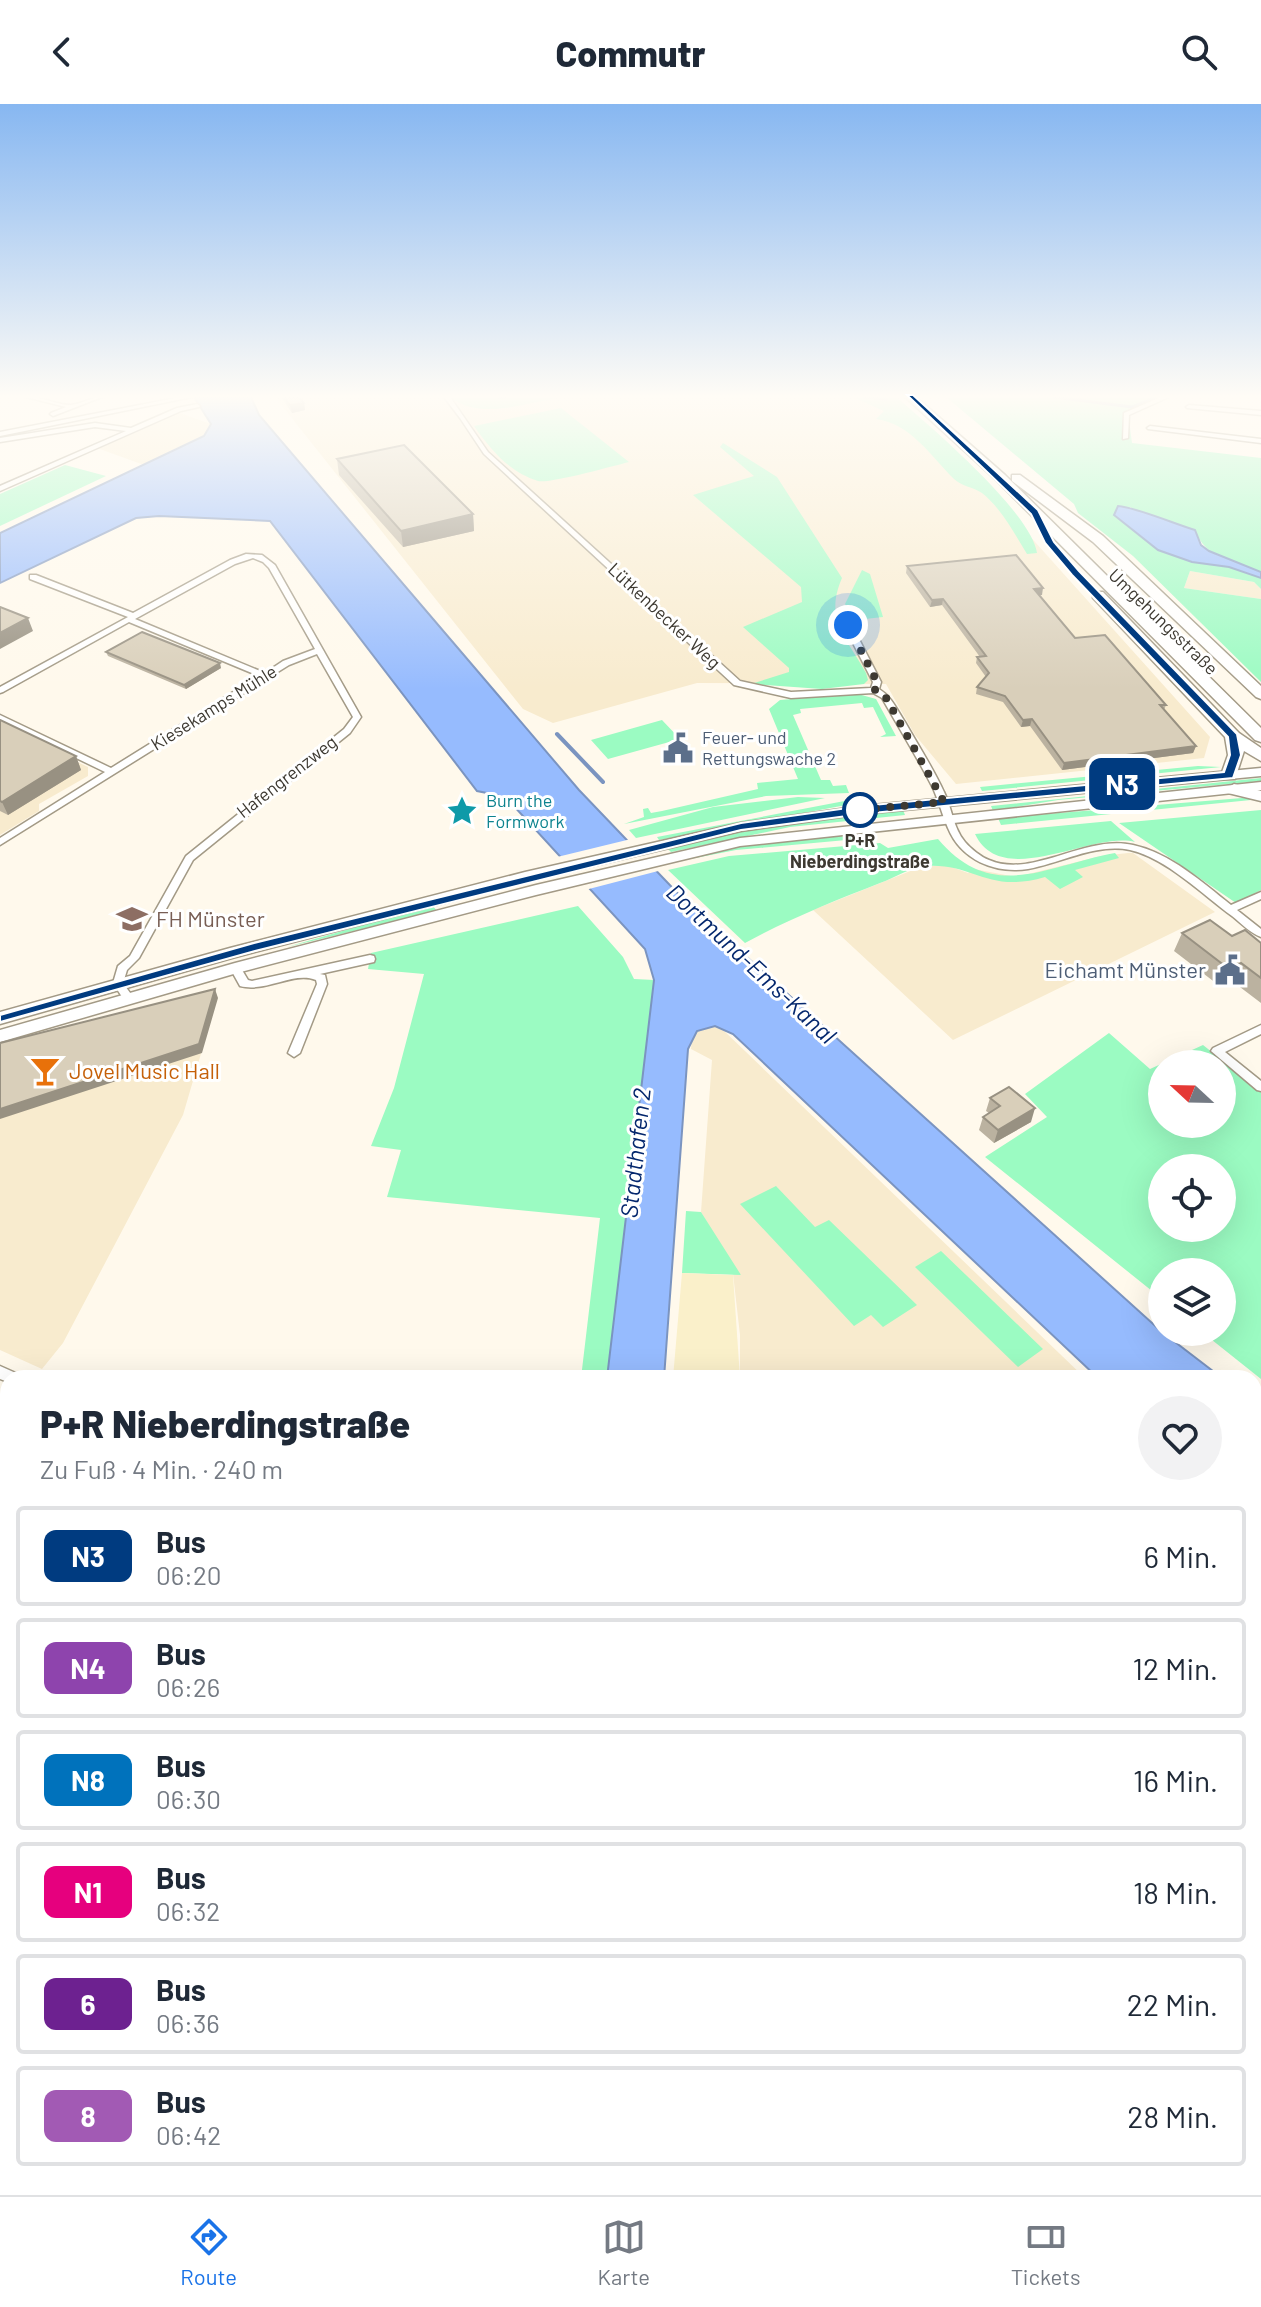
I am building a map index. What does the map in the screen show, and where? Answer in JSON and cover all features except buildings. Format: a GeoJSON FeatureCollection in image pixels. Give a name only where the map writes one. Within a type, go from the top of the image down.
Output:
{"type":"FeatureCollection","features":[{"type":"Feature","properties":{"kind":"highway","name":"Umgehungsstraße"},"geometry":{"type":"LineString","coordinates":[[1016,495],[1261,737]]}},
{"type":"Feature","properties":{"kind":"highway","name":"Umgehungsstraße"},"geometry":{"type":"LineString","coordinates":[[1033,495],[1261,717]]}},
{"type":"Feature","properties":{"kind":"highway"},"geometry":{"type":"LineString","coordinates":[[1039,495],[1098,539],[1261,694]]}},
{"type":"Feature","properties":{"kind":"highway"},"geometry":{"type":"LineString","coordinates":[[1035,512],[1050,543],[1076,573],[1233,736],[1261,756]]}},
{"type":"Feature","properties":{"kind":"highway"},"geometry":{"type":"LineString","coordinates":[[1233,736],[1236,755],[1231,782],[1261,796]]}},
{"type":"Feature","properties":{"kind":"main road"},"geometry":{"type":"LineString","coordinates":[[0,1018],[123,983],[232,961],[673,856],[805,832],[949,819],[1231,782],[1261,772]]}},
{"type":"Feature","properties":{"kind":"main road"},"geometry":{"type":"LineString","coordinates":[[232,961],[660,844],[808,816],[944,802],[1231,782],[1261,786]]}},
{"type":"Feature","properties":{"kind":"main road"},"geometry":{"type":"LineString","coordinates":[[0,1036],[123,983]]}},
{"type":"Feature","properties":{"kind":"street","name":"Lütkenbecker Weg"},"geometry":{"type":"LineString","coordinates":[[531,495],[731,679],[751,689],[791,695],[875,690]]}},
{"type":"Feature","properties":{"kind":"street","name":"Hafengrenzweg"},"geometry":{"type":"LineString","coordinates":[[123,983],[189,858],[354,723],[357,717],[272,567],[260,555],[253,554],[130,618]]}},
{"type":"Feature","properties":{"kind":"street"},"geometry":{"type":"LineString","coordinates":[[33,577],[265,676]]}},
{"type":"Feature","properties":{"kind":"street"},"geometry":{"type":"LineString","coordinates":[[841,612],[877,682],[875,690],[885,696],[967,850],[998,866],[1020,867],[1118,845],[1139,849],[1155,857],[1261,934]]}},
{"type":"Feature","properties":{"kind":"street"},"geometry":{"type":"LineString","coordinates":[[0,690],[130,618]]}},
{"type":"Feature","properties":{"kind":"street","name":"Kiesekamps Mühle"},"geometry":{"type":"LineString","coordinates":[[0,842],[265,676],[298,657],[320,650]]}},
{"type":"Feature","properties":{"kind":"street"},"geometry":{"type":"LineString","coordinates":[[0,718],[112,772]]}},
{"type":"Feature","properties":{"kind":"street"},"geometry":{"type":"LineString","coordinates":[[1229,910],[1261,895]]}},
{"type":"Feature","properties":{"kind":"street"},"geometry":{"type":"LineString","coordinates":[[232,961],[244,983],[252,985],[370,959]]}},
{"type":"Feature","properties":{"kind":"street"},"geometry":{"type":"LineString","coordinates":[[294,1053],[322,984],[321,978],[308,973]]}},
{"type":"Feature","properties":{"kind":"street"},"geometry":{"type":"LineString","coordinates":[[1261,1029],[1217,1051],[1261,1087]]}},
{"type":"Feature","properties":{"kind":"shaded area"},"geometry":{"type":"Polygon","coordinates":[[[353,495],[988,495],[1010,514],[1210,737],[1204,758],[956,784],[915,735],[886,684],[697,683],[553,723],[523,709],[353,495]]]}},
{"type":"Feature","properties":{"kind":"shaded area"},"geometry":{"type":"Polygon","coordinates":[[[1190,571],[1254,582],[1261,589],[1261,599],[1184,588],[1190,571]]]}},
{"type":"Feature","properties":{"kind":"shaded area"},"geometry":{"type":"Polygon","coordinates":[[[0,725],[88,767],[88,776],[39,804],[39,811],[0,835],[0,725]]]}},
{"type":"Feature","properties":{"kind":"shaded area"},"geometry":{"type":"Polygon","coordinates":[[[1133,853],[1215,912],[953,1040],[813,910],[923,866],[949,866],[968,873],[974,869],[1016,877],[1101,856],[1133,853]]]}},
{"type":"Feature","properties":{"kind":"shaded area"},"geometry":{"type":"Polygon","coordinates":[[[217,999],[183,1115],[63,1343],[42,1369],[0,1350],[0,1053],[217,999]]]}},
{"type":"Feature","properties":{"kind":"shaded area"},"geometry":{"type":"Polygon","coordinates":[[[714,1024],[720,1027],[1077,1370],[740,1370],[740,1335],[732,1265],[701,1212],[712,1060],[691,1049],[694,1029],[714,1024]]]}},
{"type":"Feature","properties":{"kind":"green space"},"geometry":{"type":"Polygon","coordinates":[[[0,495],[67,495],[0,526],[0,495]]]}},
{"type":"Feature","properties":{"kind":"green space"},"geometry":{"type":"Polygon","coordinates":[[[693,495],[788,495],[842,578],[835,605],[836,617],[866,673],[868,680],[864,684],[822,689],[751,684],[789,672],[789,668],[743,627],[802,602],[801,587],[693,495]]]}},
{"type":"Feature","properties":{"kind":"green space"},"geometry":{"type":"Polygon","coordinates":[[[984,495],[1000,495],[1031,536],[1037,553],[1027,554],[984,495]]]}},
{"type":"Feature","properties":{"kind":"green space"},"geometry":{"type":"Polygon","coordinates":[[[1063,495],[1261,495],[1261,572],[1213,554],[1195,530],[1144,516],[1130,507],[1123,520],[1158,550],[1192,562],[1229,567],[1261,578],[1261,589],[1254,582],[1190,571],[1184,588],[1261,599],[1261,682],[1133,556],[1078,513],[1074,504],[1063,495]]]}},
{"type":"Feature","properties":{"kind":"green space"},"geometry":{"type":"Polygon","coordinates":[[[862,570],[870,574],[883,617],[856,620],[845,604],[862,570]]]}},
{"type":"Feature","properties":{"kind":"green space"},"geometry":{"type":"Polygon","coordinates":[[[858,694],[876,699],[896,736],[880,737],[886,734],[873,707],[864,708],[862,703],[800,709],[801,713],[793,715],[821,780],[830,780],[833,786],[846,785],[849,793],[766,796],[624,824],[644,817],[643,809],[648,808],[651,813],[662,811],[758,789],[757,783],[798,779],[769,709],[780,700],[858,694]]]}},
{"type":"Feature","properties":{"kind":"green space"},"geometry":{"type":"Polygon","coordinates":[[[662,720],[680,739],[608,759],[591,740],[662,720]]]}},
{"type":"Feature","properties":{"kind":"green space"},"geometry":{"type":"Polygon","coordinates":[[[1198,766],[1221,767],[982,791],[980,787],[1198,766]]]}},
{"type":"Feature","properties":{"kind":"green space"},"geometry":{"type":"Polygon","coordinates":[[[1261,778],[1261,781],[1058,800],[993,811],[991,806],[1261,778]]]}},
{"type":"Feature","properties":{"kind":"green space"},"geometry":{"type":"Polygon","coordinates":[[[798,797],[825,798],[636,838],[629,830],[713,807],[798,797]]]}},
{"type":"Feature","properties":{"kind":"green space"},"geometry":{"type":"Polygon","coordinates":[[[855,799],[857,803],[659,840],[657,837],[855,799]]]}},
{"type":"Feature","properties":{"kind":"green space"},"geometry":{"type":"Polygon","coordinates":[[[1261,799],[1001,825],[998,818],[1261,799]]]}},
{"type":"Feature","properties":{"kind":"green space"},"geometry":{"type":"Polygon","coordinates":[[[903,810],[905,815],[790,827],[671,852],[666,847],[796,821],[903,810]]]}},
{"type":"Feature","properties":{"kind":"green space"},"geometry":{"type":"Polygon","coordinates":[[[1261,810],[1261,890],[1236,903],[1119,823],[1261,810]]]}},
{"type":"Feature","properties":{"kind":"green space"},"geometry":{"type":"Polygon","coordinates":[[[1111,821],[1135,842],[1096,844],[1026,859],[1005,858],[988,850],[975,834],[1111,821]]]}},
{"type":"Feature","properties":{"kind":"green space"},"geometry":{"type":"Polygon","coordinates":[[[866,834],[868,838],[736,850],[678,859],[746,845],[866,834]]]}},
{"type":"Feature","properties":{"kind":"green space"},"geometry":{"type":"Polygon","coordinates":[[[938,839],[959,859],[979,870],[1000,875],[1044,871],[1115,853],[1119,858],[1075,870],[1083,877],[1060,889],[1045,877],[1009,882],[943,866],[920,867],[812,911],[745,943],[668,870],[729,856],[880,843],[888,848],[938,839]]]}},
{"type":"Feature","properties":{"kind":"green space"},"geometry":{"type":"Polygon","coordinates":[[[432,905],[437,911],[287,947],[432,905]]]}},
{"type":"Feature","properties":{"kind":"green space"},"geometry":{"type":"Polygon","coordinates":[[[578,906],[623,957],[634,979],[654,980],[608,1370],[582,1370],[600,1218],[387,1197],[401,1150],[371,1146],[394,1088],[424,974],[368,969],[371,953],[578,906]]]}},
{"type":"Feature","properties":{"kind":"green space"},"geometry":{"type":"Polygon","coordinates":[[[1109,1033],[1148,1067],[1148,1138],[1236,1138],[1236,1071],[1261,1091],[1261,1370],[1250,1370],[1220,1346],[1236,1346],[1236,1258],[1148,1258],[1148,1288],[985,1157],[1047,1117],[1025,1094],[1109,1033]]]}},
{"type":"Feature","properties":{"kind":"green space"},"geometry":{"type":"Polygon","coordinates":[[[1203,1045],[1209,1050],[1192,1050],[1203,1045]]]}},
{"type":"Feature","properties":{"kind":"green space"},"geometry":{"type":"Polygon","coordinates":[[[776,1186],[815,1227],[829,1220],[917,1305],[883,1327],[871,1315],[854,1326],[740,1204],[776,1186]]]}},
{"type":"Feature","properties":{"kind":"green space"},"geometry":{"type":"Polygon","coordinates":[[[686,1211],[701,1212],[741,1275],[682,1273],[686,1211]]]}},
{"type":"Feature","properties":{"kind":"green space"},"geometry":{"type":"Polygon","coordinates":[[[941,1251],[1043,1349],[1018,1367],[915,1267],[941,1251]]]}},
{"type":"Feature","properties":{"kind":"sand"},"geometry":{"type":"Polygon","coordinates":[[[682,1273],[733,1275],[739,1370],[674,1370],[682,1273]]]}},
{"type":"Feature","properties":{"kind":"water"},"geometry":{"type":"Polygon","coordinates":[[[81,495],[327,495],[579,790],[687,903],[1148,1319],[1148,1346],[1180,1346],[1212,1370],[1090,1370],[733,1034],[715,1026],[697,1031],[688,1049],[665,1370],[608,1370],[654,980],[645,949],[512,804],[497,795],[477,791],[270,521],[159,516],[136,518],[0,583],[0,533],[81,495]]]}},
{"type":"Feature","properties":{"kind":"water"},"geometry":{"type":"Polygon","coordinates":[[[1118,506],[1195,530],[1201,545],[1209,551],[1261,572],[1261,578],[1229,567],[1192,562],[1158,550],[1114,515],[1118,506]]]}},
{"type":"Feature","properties":{"kind":"pier"},"geometry":{"type":"Polygon","coordinates":[[[631,839],[662,870],[585,890],[553,858],[631,839]]]}},
{"type":"Feature","properties":{"kind":"waterway"},"geometry":{"type":"LineString","coordinates":[[557,734],[603,782]]}},
{"type":"Feature","properties":{"kind":"bus line","name":"N3"},"geometry":{"type":"LineString","coordinates":[[0,1018],[118,983],[525,877],[741,827],[862,810],[1229,775],[1236,755],[1233,736],[1076,573],[1050,543],[1035,512],[1018,495]]}},
{"type":"Feature","properties":{"kind":"place","name":"Feuer- und Rettungswache 2"},"geometry":{"type":"Point","coordinates":[678,748]}},
{"type":"Feature","properties":{"kind":"place","name":"P+R Nieberdingstraße"},"geometry":{"type":"Point","coordinates":[860,810]}},
{"type":"Feature","properties":{"kind":"place","name":"Burn the Formwork"},"geometry":{"type":"Point","coordinates":[462,811]}},
{"type":"Feature","properties":{"kind":"place","name":"FH Münster"},"geometry":{"type":"Point","coordinates":[132,919]}},
{"type":"Feature","properties":{"kind":"place","name":"Eichamt Münster"},"geometry":{"type":"Point","coordinates":[1230,970]}},
{"type":"Feature","properties":{"kind":"place","name":"Jovel Music Hall"},"geometry":{"type":"Point","coordinates":[45,1071]}},
{"type":"Feature","properties":{"kind":"route"},"geometry":{"type":"LineString","coordinates":[[848,625],[877,682],[875,690],[885,696],[944,802],[860,810]]}},
{"type":"Feature","properties":{"kind":"water label","name":"Dortmund-Ems-Kanal"},"geometry":{"type":"Point","coordinates":[751,964]}},
{"type":"Feature","properties":{"kind":"water label","name":"Stadthafen 2"},"geometry":{"type":"Point","coordinates":[636,1153]}}]}
